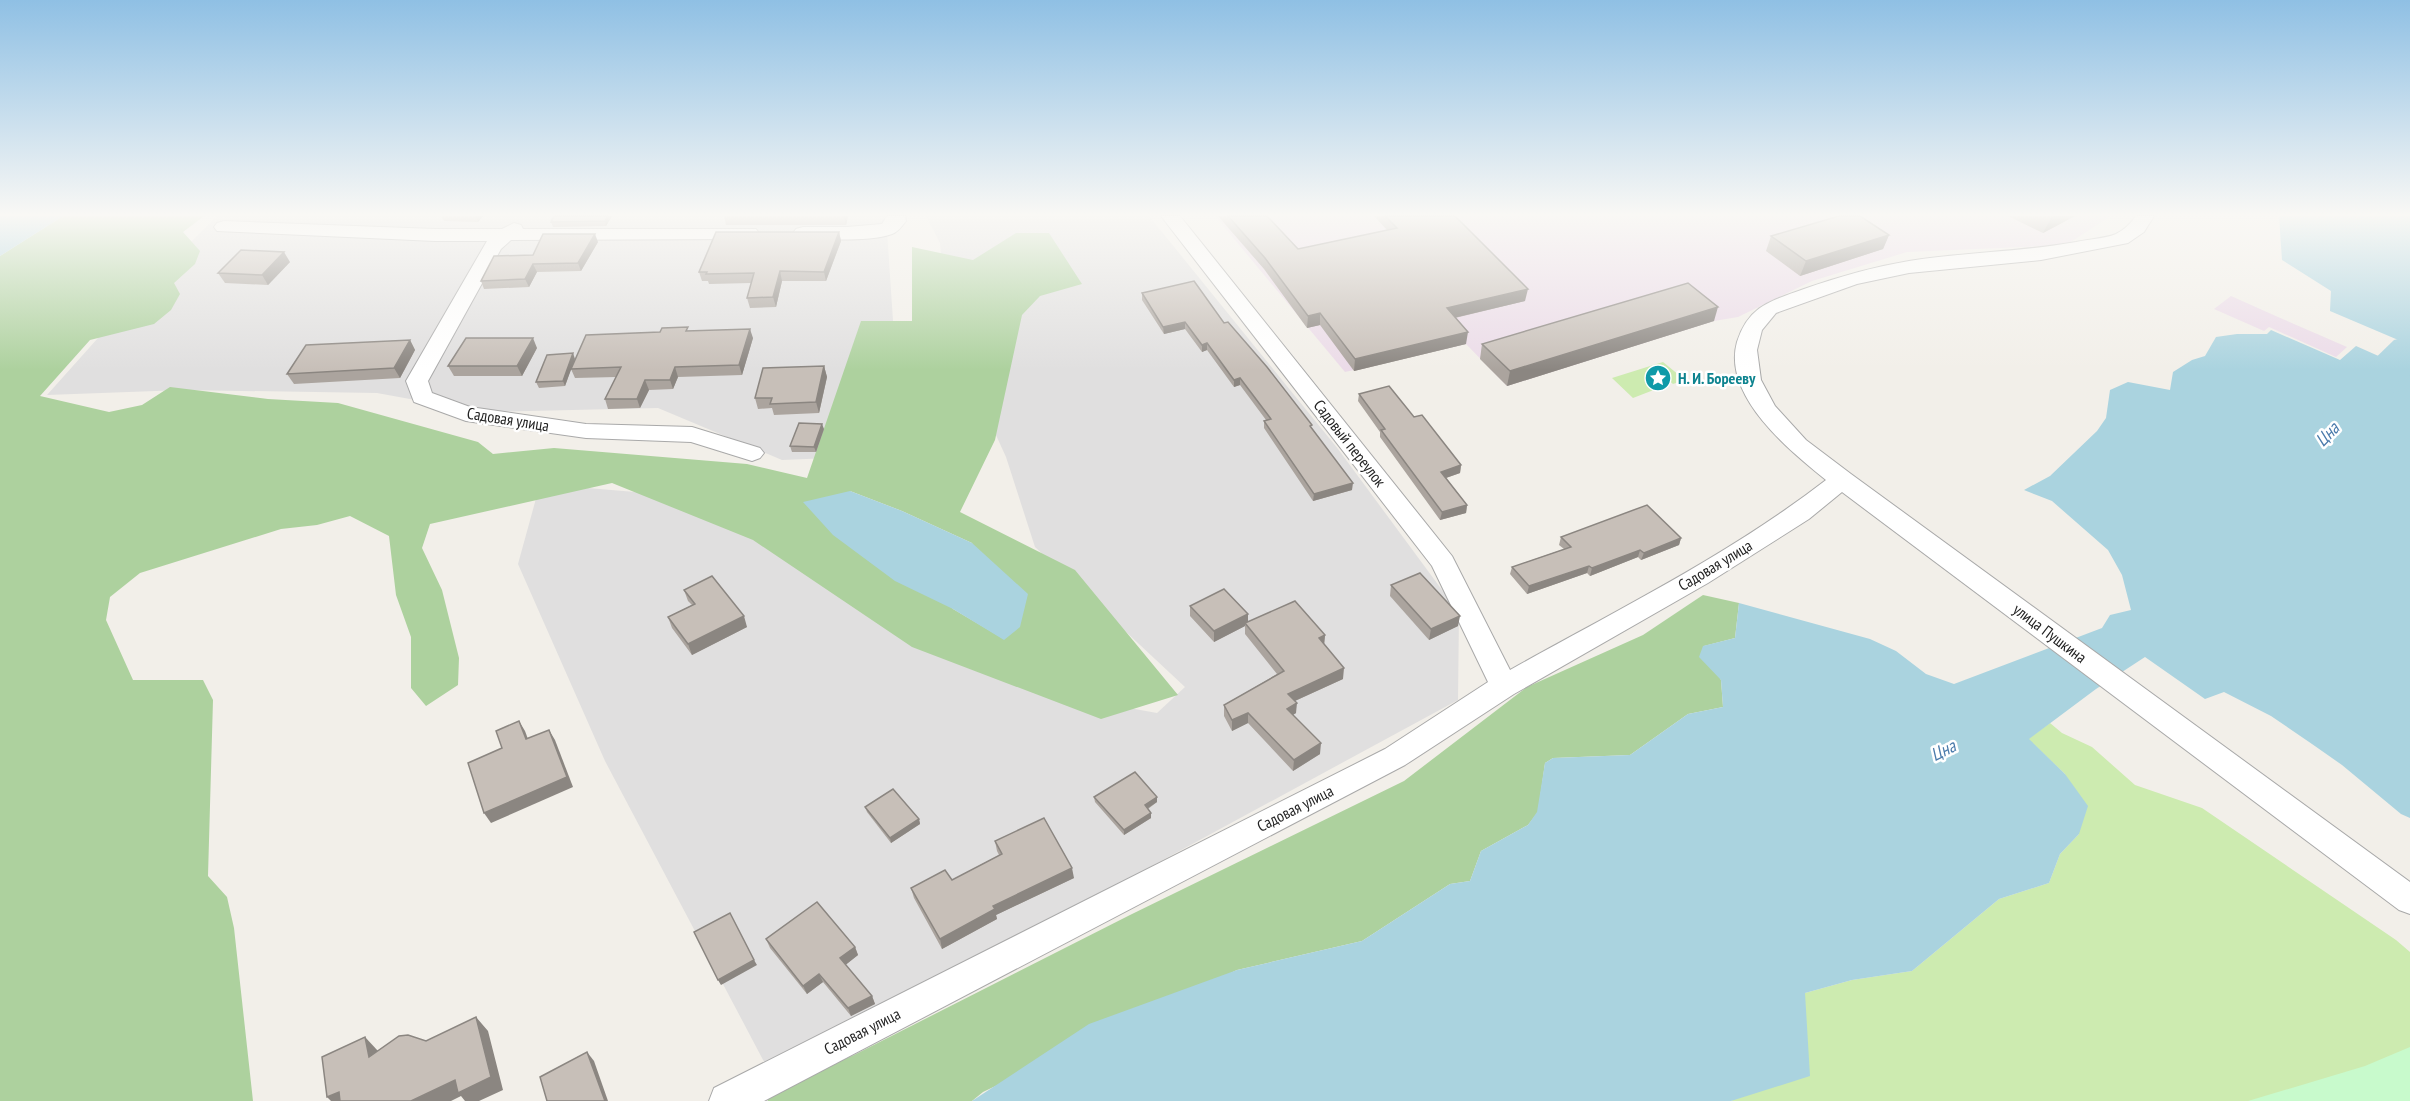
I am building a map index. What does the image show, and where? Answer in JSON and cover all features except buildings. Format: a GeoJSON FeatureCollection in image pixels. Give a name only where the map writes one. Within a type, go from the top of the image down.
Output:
{"type":"FeatureCollection","features":[{"type":"Feature","properties":{"kind":"street","name":"Садовая улица"},"geometry":{"type":"LineString","coordinates":[[481,267],[417,381],[422,397],[466,414],[586,431],[692,435],[752,453]]}},
{"type":"Feature","properties":{"kind":"street","name":"Садовый переулок"},"geometry":{"type":"LineString","coordinates":[[1211,267],[1443,562],[1504,686]]}},
{"type":"Feature","properties":{"kind":"street","name":"улица Пушкина"},"geometry":{"type":"LineString","coordinates":[[1907,267],[1851,279],[1769,309],[1752,329],[1746,350],[1750,380],[1766,409],[1798,445],[1842,480],[2410,900]]}},
{"type":"Feature","properties":{"kind":"street","name":"Садовая улица"},"geometry":{"type":"LineString","coordinates":[[726,1101],[1395,757],[1504,686],[1699,576],[1800,513],[1842,480]]}},
{"type":"Feature","properties":{"kind":"shaded area"},"geometry":{"type":"Polygon","coordinates":[[[166,267],[889,267],[902,455],[782,460],[658,408],[481,412],[377,393],[183,390],[47,395],[123,310],[166,267]]]}},
{"type":"Feature","properties":{"kind":"shaded area"},"geometry":{"type":"Polygon","coordinates":[[[942,267],[1191,267],[1338,449],[1459,613],[1458,700],[770,1073],[605,761],[518,564],[540,484],[754,502],[1046,693],[1157,713],[1185,687],[1035,547],[1006,457],[948,330],[942,267]]]}},
{"type":"Feature","properties":{"kind":"shaded area"},"geometry":{"type":"Polygon","coordinates":[[[1258,267],[1857,267],[1812,281],[1738,317],[1714,321],[1507,386],[1466,344],[1345,372],[1258,267]]]}},
{"type":"Feature","properties":{"kind":"shaded area"},"geometry":{"type":"Polygon","coordinates":[[[2231,296],[2347,347],[2336,357],[2269,327],[2264,331],[2214,309],[2231,296]]]}},
{"type":"Feature","properties":{"kind":"green space"},"geometry":{"type":"Polygon","coordinates":[[[0,267],[191,267],[174,283],[180,294],[171,310],[154,324],[90,340],[40,396],[109,412],[142,405],[170,387],[268,399],[338,403],[478,442],[493,454],[554,448],[747,464],[807,478],[861,321],[912,321],[912,267],[1071,267],[1082,284],[1040,296],[1022,315],[995,440],[960,512],[1075,570],[1178,695],[1101,719],[912,647],[753,540],[612,483],[430,524],[422,548],[442,590],[459,658],[458,685],[426,706],[411,688],[411,637],[396,595],[389,536],[350,516],[317,525],[281,529],[140,573],[110,597],[106,620],[133,680],[203,680],[213,700],[208,876],[227,897],[234,928],[253,1101],[0,1101],[0,267]],[[850,491],[953,609],[1004,639],[972,543],[902,511],[850,491]]]}},
{"type":"Feature","properties":{"kind":"green space"},"geometry":{"type":"Polygon","coordinates":[[[1663,362],[1685,380],[1673,384],[1661,373],[1652,376],[1664,386],[1633,398],[1612,378],[1663,362]]]}},
{"type":"Feature","properties":{"kind":"green space"},"geometry":{"type":"Polygon","coordinates":[[[1703,595],[1739,603],[1735,638],[1704,646],[1721,680],[1723,707],[1688,714],[1630,755],[1553,758],[1545,763],[1538,812],[1528,825],[1481,851],[1470,881],[1450,884],[1362,941],[1237,970],[983,1092],[972,1101],[768,1101],[765,1095],[854,1055],[1130,915],[1404,781],[1527,687],[1643,635],[1703,595]]]}},
{"type":"Feature","properties":{"kind":"green space"},"geometry":{"type":"Polygon","coordinates":[[[2050,723],[2062,733],[2092,747],[2135,785],[2202,808],[2396,940],[2410,952],[2410,1061],[2301,1101],[1731,1101],[1738,1097],[1805,993],[1852,980],[1912,971],[1999,899],[2049,883],[2060,854],[2079,834],[2065,774],[2028,739],[2050,723]]]}},
{"type":"Feature","properties":{"kind":"green space"},"geometry":{"type":"Polygon","coordinates":[[[2410,1047],[2410,1101],[2248,1101],[2365,1066],[2410,1047]]]}},
{"type":"Feature","properties":{"kind":"water"},"geometry":{"type":"Polygon","coordinates":[[[2294,267],[2410,267],[2410,345],[2330,311],[2331,291],[2294,267]]]}},
{"type":"Feature","properties":{"kind":"water"},"geometry":{"type":"Polygon","coordinates":[[[2271,330],[2340,360],[2356,346],[2410,370],[2410,818],[2401,814],[2342,765],[2271,716],[2224,692],[2205,699],[2145,657],[2096,689],[2029,739],[2065,774],[2088,806],[2079,834],[2060,854],[2049,883],[1999,899],[1912,971],[1852,980],[1805,993],[1810,1076],[1731,1101],[972,1101],[1089,1024],[1237,970],[1362,941],[1450,884],[1470,881],[1481,851],[1528,825],[1537,812],[1545,763],[1553,758],[1630,755],[1688,714],[1723,707],[1721,680],[1699,657],[1703,646],[1735,638],[1739,603],[1870,639],[1896,651],[1926,674],[1954,684],[2102,628],[2110,615],[2131,610],[2122,575],[2108,550],[2052,501],[2024,490],[2050,476],[2097,431],[2106,418],[2110,390],[2128,382],[2170,390],[2173,372],[2192,360],[2205,356],[2216,337],[2267,334],[2271,330]]]}},
{"type":"Feature","properties":{"kind":"water"},"geometry":{"type":"Polygon","coordinates":[[[850,491],[902,511],[972,543],[1028,594],[1020,627],[1004,640],[953,609],[895,581],[833,535],[803,502],[850,491]]]}},
{"type":"Feature","properties":{"kind":"waterway","name":"Цна"},"geometry":{"type":"LineString","coordinates":[[2346,414],[2410,349]]}},
{"type":"Feature","properties":{"kind":"place","name":"Н. И. Борееву"},"geometry":{"type":"Point","coordinates":[1658,378]}}]}
